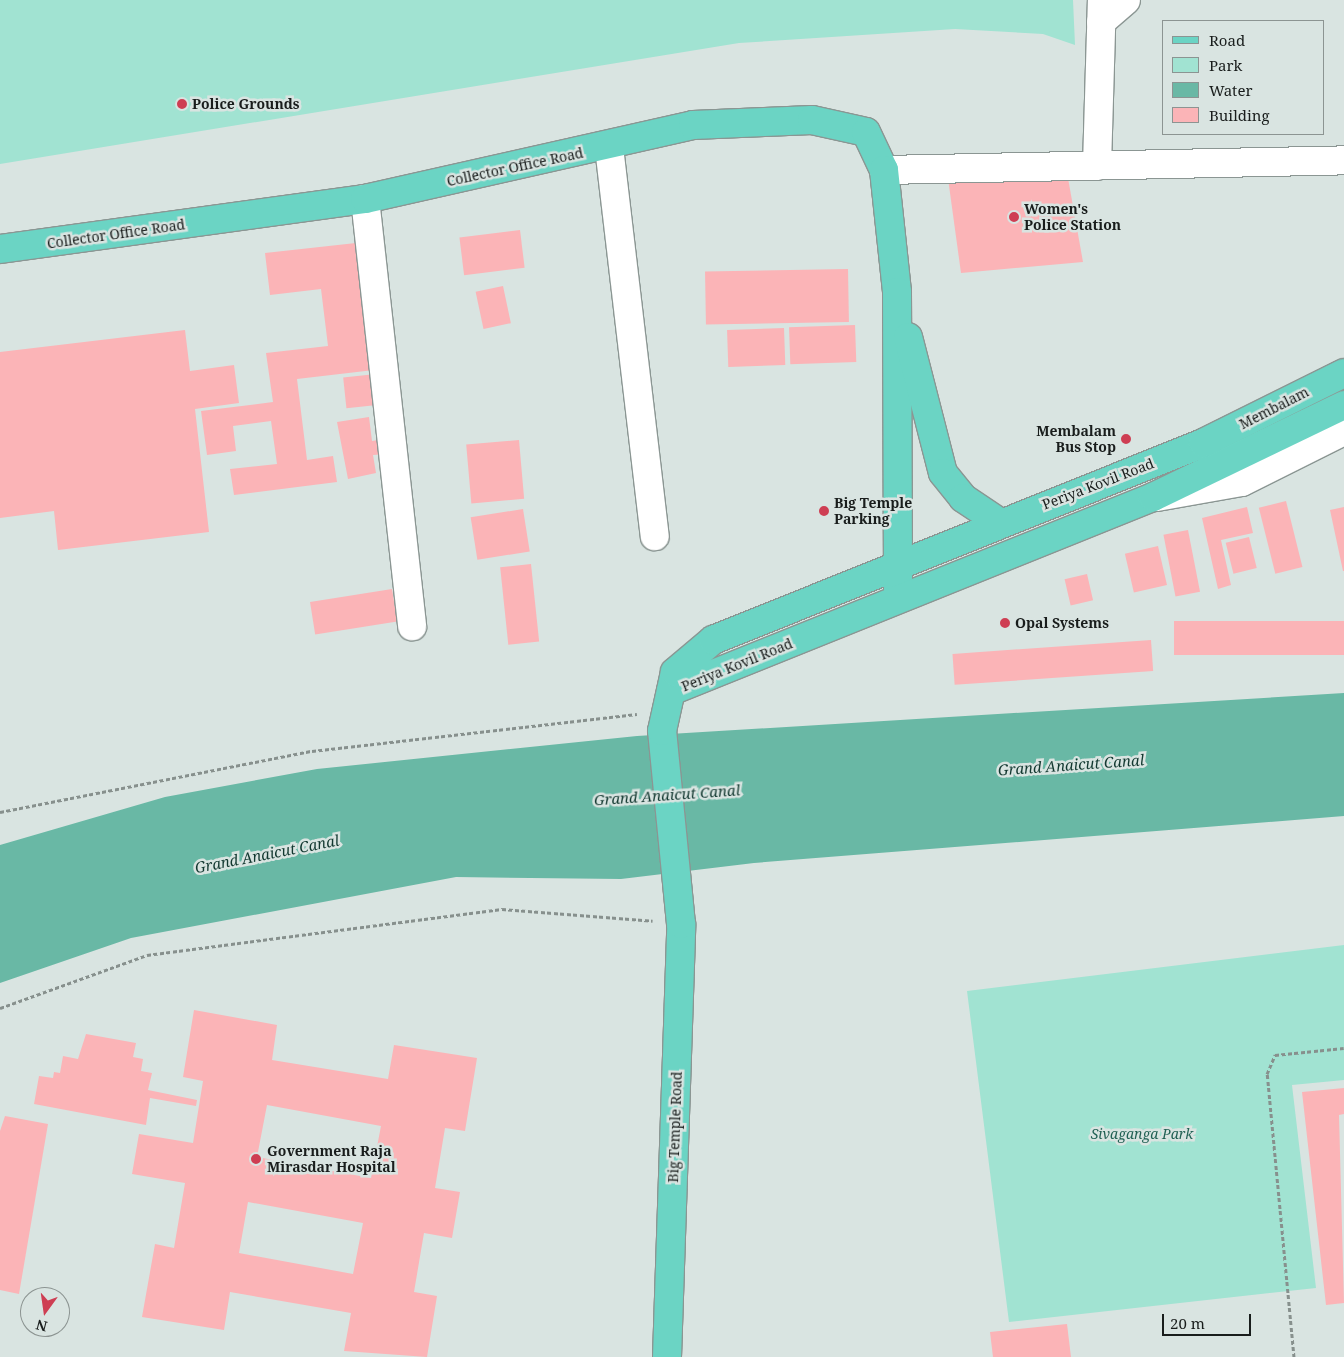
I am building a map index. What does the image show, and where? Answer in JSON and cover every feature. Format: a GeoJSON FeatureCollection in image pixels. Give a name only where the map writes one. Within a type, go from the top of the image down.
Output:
{"type":"FeatureCollection","features":[{"type":"Feature","properties":{"kind":"main road","name":"Collector Office Road"},"geometry":{"type":"LineString","coordinates":[[0,250],[366,199],[609,147],[693,126],[812,120],[866,132],[884,170],[897,292]]}},
{"type":"Feature","properties":{"kind":"main road"},"geometry":{"type":"LineString","coordinates":[[897,292],[943,473],[963,498],[999,522]]}},
{"type":"Feature","properties":{"kind":"main road"},"geometry":{"type":"LineString","coordinates":[[897,292],[898,598]]}},
{"type":"Feature","properties":{"kind":"main road","name":"Membalam"},"geometry":{"type":"LineString","coordinates":[[1203,443],[1344,372]]}},
{"type":"Feature","properties":{"kind":"main road","name":"Membalam"},"geometry":{"type":"LineString","coordinates":[[1217,469],[1344,405]]}},
{"type":"Feature","properties":{"kind":"main road","name":"Periya Kovil Road"},"geometry":{"type":"LineString","coordinates":[[666,711],[676,672],[713,640],[999,522],[1203,443]]}},
{"type":"Feature","properties":{"kind":"main road","name":"Periya Kovil Road"},"geometry":{"type":"LineString","coordinates":[[666,711],[898,598],[1153,498],[1217,469]]}},
{"type":"Feature","properties":{"kind":"main road","name":"Big Temple Road"},"geometry":{"type":"LineString","coordinates":[[666,711],[680,911],[667,1357]]}},
{"type":"Feature","properties":{"kind":"street"},"geometry":{"type":"LineString","coordinates":[[1097,166],[1102,11],[1126,0]]}},
{"type":"Feature","properties":{"kind":"street"},"geometry":{"type":"LineString","coordinates":[[609,147],[655,536]]}},
{"type":"Feature","properties":{"kind":"street"},"geometry":{"type":"LineString","coordinates":[[884,170],[1344,160]]}},
{"type":"Feature","properties":{"kind":"street"},"geometry":{"type":"LineString","coordinates":[[366,199],[412,626]]}},
{"type":"Feature","properties":{"kind":"street"},"geometry":{"type":"LineString","coordinates":[[1153,498],[1242,482],[1344,431]]}},
{"type":"Feature","properties":{"kind":"path"},"geometry":{"type":"LineString","coordinates":[[0,812],[312,751],[666,711]]}},
{"type":"Feature","properties":{"kind":"path"},"geometry":{"type":"LineString","coordinates":[[0,1008],[147,955],[502,909],[680,911]]}},
{"type":"Feature","properties":{"kind":"path"},"geometry":{"type":"LineString","coordinates":[[1294,1357],[1268,1074],[1275,1055],[1344,1048]]}},
{"type":"Feature","properties":{"kind":"green space","name":"Police Grounds"},"geometry":{"type":"Polygon","coordinates":[[[0,0],[1073,0],[1075,45],[1043,34],[955,29],[739,43],[0,164],[0,0]]]}},
{"type":"Feature","properties":{"kind":"green space","name":"Sivaganga Park"},"geometry":{"type":"Polygon","coordinates":[[[1344,945],[1344,1080],[1292,1085],[1316,1288],[1009,1322],[967,991],[1344,945]]]}},
{"type":"Feature","properties":{"kind":"water","name":"Grand Anaicut Canal"},"geometry":{"type":"Polygon","coordinates":[[[1344,693],[1344,816],[754,863],[621,879],[456,877],[131,938],[0,983],[0,845],[165,797],[317,769],[637,736],[1344,693]]]}},
{"type":"Feature","properties":{"kind":"building","name":"Women's Police Station"},"geometry":{"type":"Polygon","coordinates":[[[1066,167],[1083,262],[961,273],[947,171],[1066,167]]]}},
{"type":"Feature","properties":{"kind":"building"},"geometry":{"type":"Polygon","coordinates":[[[520,230],[525,268],[464,275],[459,237],[520,230]]]}},
{"type":"Feature","properties":{"kind":"building"},"geometry":{"type":"Polygon","coordinates":[[[365,242],[374,370],[297,379],[307,460],[333,456],[337,482],[234,495],[230,469],[277,464],[271,421],[233,426],[236,451],[207,455],[201,411],[273,402],[266,353],[328,346],[321,289],[270,295],[265,253],[365,242]]]}},
{"type":"Feature","properties":{"kind":"building"},"geometry":{"type":"Polygon","coordinates":[[[848,269],[849,322],[706,324],[705,271],[848,269]]]}},
{"type":"Feature","properties":{"kind":"building"},"geometry":{"type":"Polygon","coordinates":[[[503,286],[511,323],[484,329],[476,292],[503,286]]]}},
{"type":"Feature","properties":{"kind":"building"},"geometry":{"type":"Polygon","coordinates":[[[855,325],[856,362],[790,364],[789,327],[855,325]]]}},
{"type":"Feature","properties":{"kind":"building"},"geometry":{"type":"Polygon","coordinates":[[[784,328],[785,365],[728,367],[727,330],[784,328]]]}},
{"type":"Feature","properties":{"kind":"building"},"geometry":{"type":"Polygon","coordinates":[[[185,330],[190,371],[234,365],[239,403],[195,409],[209,532],[58,550],[54,511],[0,518],[0,352],[185,330]]]}},
{"type":"Feature","properties":{"kind":"building"},"geometry":{"type":"Polygon","coordinates":[[[376,374],[379,405],[346,408],[343,377],[376,374]]]}},
{"type":"Feature","properties":{"kind":"building"},"geometry":{"type":"Polygon","coordinates":[[[369,417],[372,441],[385,439],[387,454],[373,455],[376,473],[348,479],[337,422],[369,417]]]}},
{"type":"Feature","properties":{"kind":"building"},"geometry":{"type":"Polygon","coordinates":[[[519,440],[524,499],[471,503],[466,445],[519,440]]]}},
{"type":"Feature","properties":{"kind":"building"},"geometry":{"type":"Polygon","coordinates":[[[1286,501],[1302,567],[1275,574],[1259,508],[1286,501]]]}},
{"type":"Feature","properties":{"kind":"building"},"geometry":{"type":"Polygon","coordinates":[[[1247,507],[1253,533],[1221,540],[1231,585],[1218,589],[1202,518],[1247,507]]]}},
{"type":"Feature","properties":{"kind":"building"},"geometry":{"type":"Polygon","coordinates":[[[1344,507],[1344,571],[1343,571],[1330,510],[1344,507]]]}},
{"type":"Feature","properties":{"kind":"building"},"geometry":{"type":"Polygon","coordinates":[[[523,509],[530,551],[477,560],[471,517],[523,509]]]}},
{"type":"Feature","properties":{"kind":"building"},"geometry":{"type":"Polygon","coordinates":[[[1188,530],[1200,592],[1175,597],[1163,535],[1188,530]]]}},
{"type":"Feature","properties":{"kind":"building"},"geometry":{"type":"Polygon","coordinates":[[[1249,537],[1257,568],[1233,574],[1226,543],[1249,537]]]}},
{"type":"Feature","properties":{"kind":"building"},"geometry":{"type":"Polygon","coordinates":[[[1158,546],[1167,585],[1134,593],[1125,554],[1158,546]]]}},
{"type":"Feature","properties":{"kind":"building"},"geometry":{"type":"Polygon","coordinates":[[[531,564],[539,642],[508,645],[500,567],[531,564]]]}},
{"type":"Feature","properties":{"kind":"building"},"geometry":{"type":"Polygon","coordinates":[[[1087,574],[1093,600],[1071,605],[1065,579],[1087,574]]]}},
{"type":"Feature","properties":{"kind":"building"},"geometry":{"type":"Polygon","coordinates":[[[392,589],[397,622],[315,635],[310,602],[392,589]]]}},
{"type":"Feature","properties":{"kind":"building"},"geometry":{"type":"Polygon","coordinates":[[[1174,621],[1344,621],[1344,655],[1174,655],[1174,621]]]}},
{"type":"Feature","properties":{"kind":"building"},"geometry":{"type":"Polygon","coordinates":[[[1151,640],[1153,671],[955,685],[952,654],[1151,640]]]}},
{"type":"Feature","properties":{"kind":"building"},"geometry":{"type":"Polygon","coordinates":[[[194,1010],[277,1025],[272,1060],[388,1079],[394,1045],[477,1058],[465,1131],[445,1128],[435,1188],[460,1192],[452,1238],[424,1233],[414,1292],[437,1296],[427,1357],[344,1351],[351,1313],[230,1292],[224,1330],[142,1317],[155,1244],[174,1248],[185,1183],[132,1174],[139,1134],[193,1143],[203,1081],[183,1077],[194,1010]],[[267,1105],[257,1157],[371,1178],[381,1126],[267,1105]],[[248,1202],[239,1253],[353,1274],[363,1223],[248,1202]]]}},
{"type":"Feature","properties":{"kind":"building"},"geometry":{"type":"Polygon","coordinates":[[[86,1034],[136,1043],[133,1057],[143,1059],[141,1071],[152,1073],[148,1090],[197,1100],[196,1106],[150,1098],[146,1125],[34,1104],[39,1076],[53,1078],[54,1072],[60,1073],[63,1056],[78,1059],[86,1034]]]}},
{"type":"Feature","properties":{"kind":"building"},"geometry":{"type":"Polygon","coordinates":[[[1344,1088],[1344,1114],[1339,1115],[1344,1303],[1326,1305],[1302,1092],[1344,1088]]]}},
{"type":"Feature","properties":{"kind":"building"},"geometry":{"type":"Polygon","coordinates":[[[5,1116],[48,1124],[19,1294],[0,1290],[0,1131],[5,1116]]]}},
{"type":"Feature","properties":{"kind":"building"},"geometry":{"type":"Polygon","coordinates":[[[1067,1324],[1071,1357],[993,1357],[990,1332],[1067,1324]]]}},
{"type":"Feature","properties":{"kind":"place","name":"Police Grounds"},"geometry":{"type":"Point","coordinates":[182,104]}},
{"type":"Feature","properties":{"kind":"place","name":"Women's Police Station"},"geometry":{"type":"Point","coordinates":[1014,217]}},
{"type":"Feature","properties":{"kind":"place","name":"Membalam Bus Stop"},"geometry":{"type":"Point","coordinates":[1126,439]}},
{"type":"Feature","properties":{"kind":"place","name":"Big Temple Parking"},"geometry":{"type":"Point","coordinates":[824,511]}},
{"type":"Feature","properties":{"kind":"place","name":"Opal Systems"},"geometry":{"type":"Point","coordinates":[1005,623]}},
{"type":"Feature","properties":{"kind":"place","name":"Government Raja Mirasdar Hospital"},"geometry":{"type":"Point","coordinates":[256,1159]}}]}
